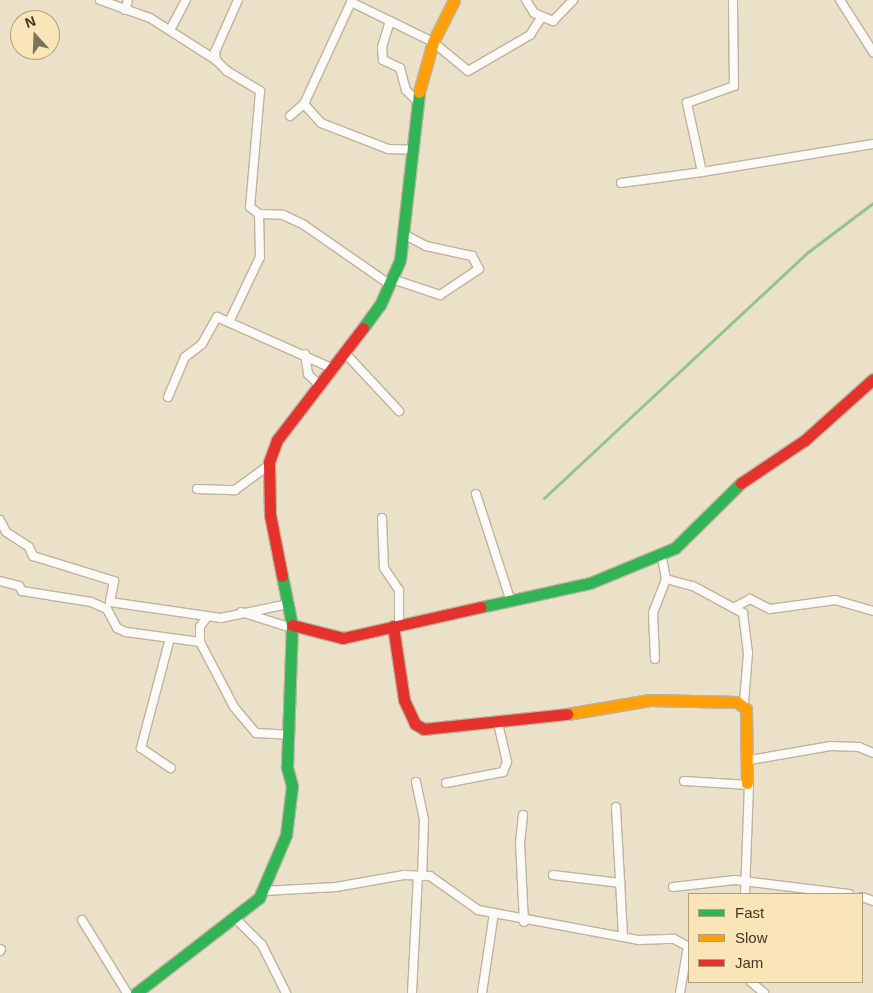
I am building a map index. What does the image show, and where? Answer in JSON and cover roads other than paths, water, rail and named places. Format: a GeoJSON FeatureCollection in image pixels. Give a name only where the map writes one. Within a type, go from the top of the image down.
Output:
{"type":"FeatureCollection","features":[{"type":"Feature","properties":{"kind":"street"},"geometry":{"type":"LineString","coordinates":[[100,0],[170,30],[260,91],[250,198],[250,206],[259,214],[283,215],[304,226],[390,282],[440,295],[479,270],[472,256],[426,246],[405,235]]}},
{"type":"Feature","properties":{"kind":"street"},"geometry":{"type":"LineString","coordinates":[[125,10],[128,0]]}},
{"type":"Feature","properties":{"kind":"street"},"geometry":{"type":"LineString","coordinates":[[170,30],[186,0]]}},
{"type":"Feature","properties":{"kind":"street"},"geometry":{"type":"LineString","coordinates":[[216,60],[215,52],[238,0]]}},
{"type":"Feature","properties":{"kind":"street"},"geometry":{"type":"LineString","coordinates":[[136,993],[236,919],[264,891],[286,835],[292,786],[289,735],[292,627],[270,515],[269,465],[277,440],[346,354],[380,305],[390,282],[405,235],[417,101],[432,42],[454,0]]}},
{"type":"Feature","properties":{"kind":"street"},"geometry":{"type":"LineString","coordinates":[[526,0],[541,18],[553,21],[573,0]]}},
{"type":"Feature","properties":{"kind":"street"},"geometry":{"type":"LineString","coordinates":[[702,172],[687,103],[734,86],[733,0]]}},
{"type":"Feature","properties":{"kind":"street"},"geometry":{"type":"LineString","coordinates":[[840,0],[872,47]]}},
{"type":"Feature","properties":{"kind":"street"},"geometry":{"type":"LineString","coordinates":[[290,116],[304,104],[352,1],[432,42],[468,71],[513,47],[530,34],[541,18]]}},
{"type":"Feature","properties":{"kind":"street"},"geometry":{"type":"LineString","coordinates":[[390,21],[382,47],[383,60],[400,68],[406,90],[417,101]]}},
{"type":"Feature","properties":{"kind":"street"},"geometry":{"type":"LineString","coordinates":[[304,104],[321,122],[388,149],[412,150]]}},
{"type":"Feature","properties":{"kind":"street"},"geometry":{"type":"LineString","coordinates":[[621,183],[702,172],[873,144]]}},
{"type":"Feature","properties":{"kind":"street"},"geometry":{"type":"LineString","coordinates":[[229,322],[260,257],[259,214]]}},
{"type":"Feature","properties":{"kind":"street"},"geometry":{"type":"LineString","coordinates":[[168,397],[185,357],[202,344],[217,317],[305,354],[334,369]]}},
{"type":"Feature","properties":{"kind":"street"},"geometry":{"type":"LineString","coordinates":[[305,354],[308,374],[320,386]]}},
{"type":"Feature","properties":{"kind":"street"},"geometry":{"type":"LineString","coordinates":[[346,354],[399,411]]}},
{"type":"Feature","properties":{"kind":"street"},"geometry":{"type":"LineString","coordinates":[[239,612],[292,627],[343,638],[590,583],[675,548],[729,491],[805,440],[873,379]]}},
{"type":"Feature","properties":{"kind":"street"},"geometry":{"type":"LineString","coordinates":[[198,489],[236,490],[269,465]]}},
{"type":"Feature","properties":{"kind":"street"},"geometry":{"type":"LineString","coordinates":[[476,494],[511,602]]}},
{"type":"Feature","properties":{"kind":"street"},"geometry":{"type":"LineString","coordinates":[[382,518],[383,560],[399,590],[396,625],[404,700],[415,724],[436,729],[650,700],[744,703]]}},
{"type":"Feature","properties":{"kind":"street"},"geometry":{"type":"LineString","coordinates":[[0,520],[6,532],[29,547],[33,556],[114,581],[110,602],[207,617],[288,604]]}},
{"type":"Feature","properties":{"kind":"street"},"geometry":{"type":"LineString","coordinates":[[655,659],[652,613],[666,579],[661,554]]}},
{"type":"Feature","properties":{"kind":"street"},"geometry":{"type":"LineString","coordinates":[[666,579],[737,606],[743,613],[746,637],[744,703],[750,760],[747,783],[751,802],[745,893]]}},
{"type":"Feature","properties":{"kind":"street"},"geometry":{"type":"LineString","coordinates":[[0,581],[19,586],[22,591],[91,602],[113,615],[117,628],[200,642]]}},
{"type":"Feature","properties":{"kind":"street"},"geometry":{"type":"LineString","coordinates":[[737,606],[750,600],[770,609],[834,600],[873,611]]}},
{"type":"Feature","properties":{"kind":"street"},"geometry":{"type":"LineString","coordinates":[[207,617],[200,627],[200,642],[213,674],[248,726],[256,733],[289,735]]}},
{"type":"Feature","properties":{"kind":"street"},"geometry":{"type":"LineString","coordinates":[[170,638],[140,748],[171,768]]}},
{"type":"Feature","properties":{"kind":"street"},"geometry":{"type":"LineString","coordinates":[[446,783],[503,772],[507,762],[498,722]]}},
{"type":"Feature","properties":{"kind":"street"},"geometry":{"type":"LineString","coordinates":[[750,760],[831,746],[859,747],[873,753]]}},
{"type":"Feature","properties":{"kind":"street"},"geometry":{"type":"LineString","coordinates":[[684,781],[747,783]]}},
{"type":"Feature","properties":{"kind":"street"},"geometry":{"type":"LineString","coordinates":[[412,993],[424,826],[416,782]]}},
{"type":"Feature","properties":{"kind":"street"},"geometry":{"type":"LineString","coordinates":[[616,807],[623,937]]}},
{"type":"Feature","properties":{"kind":"street"},"geometry":{"type":"LineString","coordinates":[[523,815],[520,843],[524,922]]}},
{"type":"Feature","properties":{"kind":"street"},"geometry":{"type":"LineString","coordinates":[[553,875],[621,884]]}},
{"type":"Feature","properties":{"kind":"street"},"geometry":{"type":"LineString","coordinates":[[264,891],[430,876],[478,910],[524,922],[623,937],[674,940],[688,946],[680,993]]}},
{"type":"Feature","properties":{"kind":"street"},"geometry":{"type":"LineString","coordinates":[[673,886],[747,882],[840,893]]}},
{"type":"Feature","properties":{"kind":"street"},"geometry":{"type":"LineString","coordinates":[[482,993],[494,913]]}},
{"type":"Feature","properties":{"kind":"street"},"geometry":{"type":"LineString","coordinates":[[236,919],[262,945],[286,993]]}},
{"type":"Feature","properties":{"kind":"street"},"geometry":{"type":"LineString","coordinates":[[82,920],[127,993]]}},
{"type":"Feature","properties":{"kind":"street"},"geometry":{"type":"LineString","coordinates":[[752,983],[764,993]]}},
{"type":"Feature","properties":{"kind":"waterway"},"geometry":{"type":"LineString","coordinates":[[544,498],[808,252],[873,203]]}}]}
